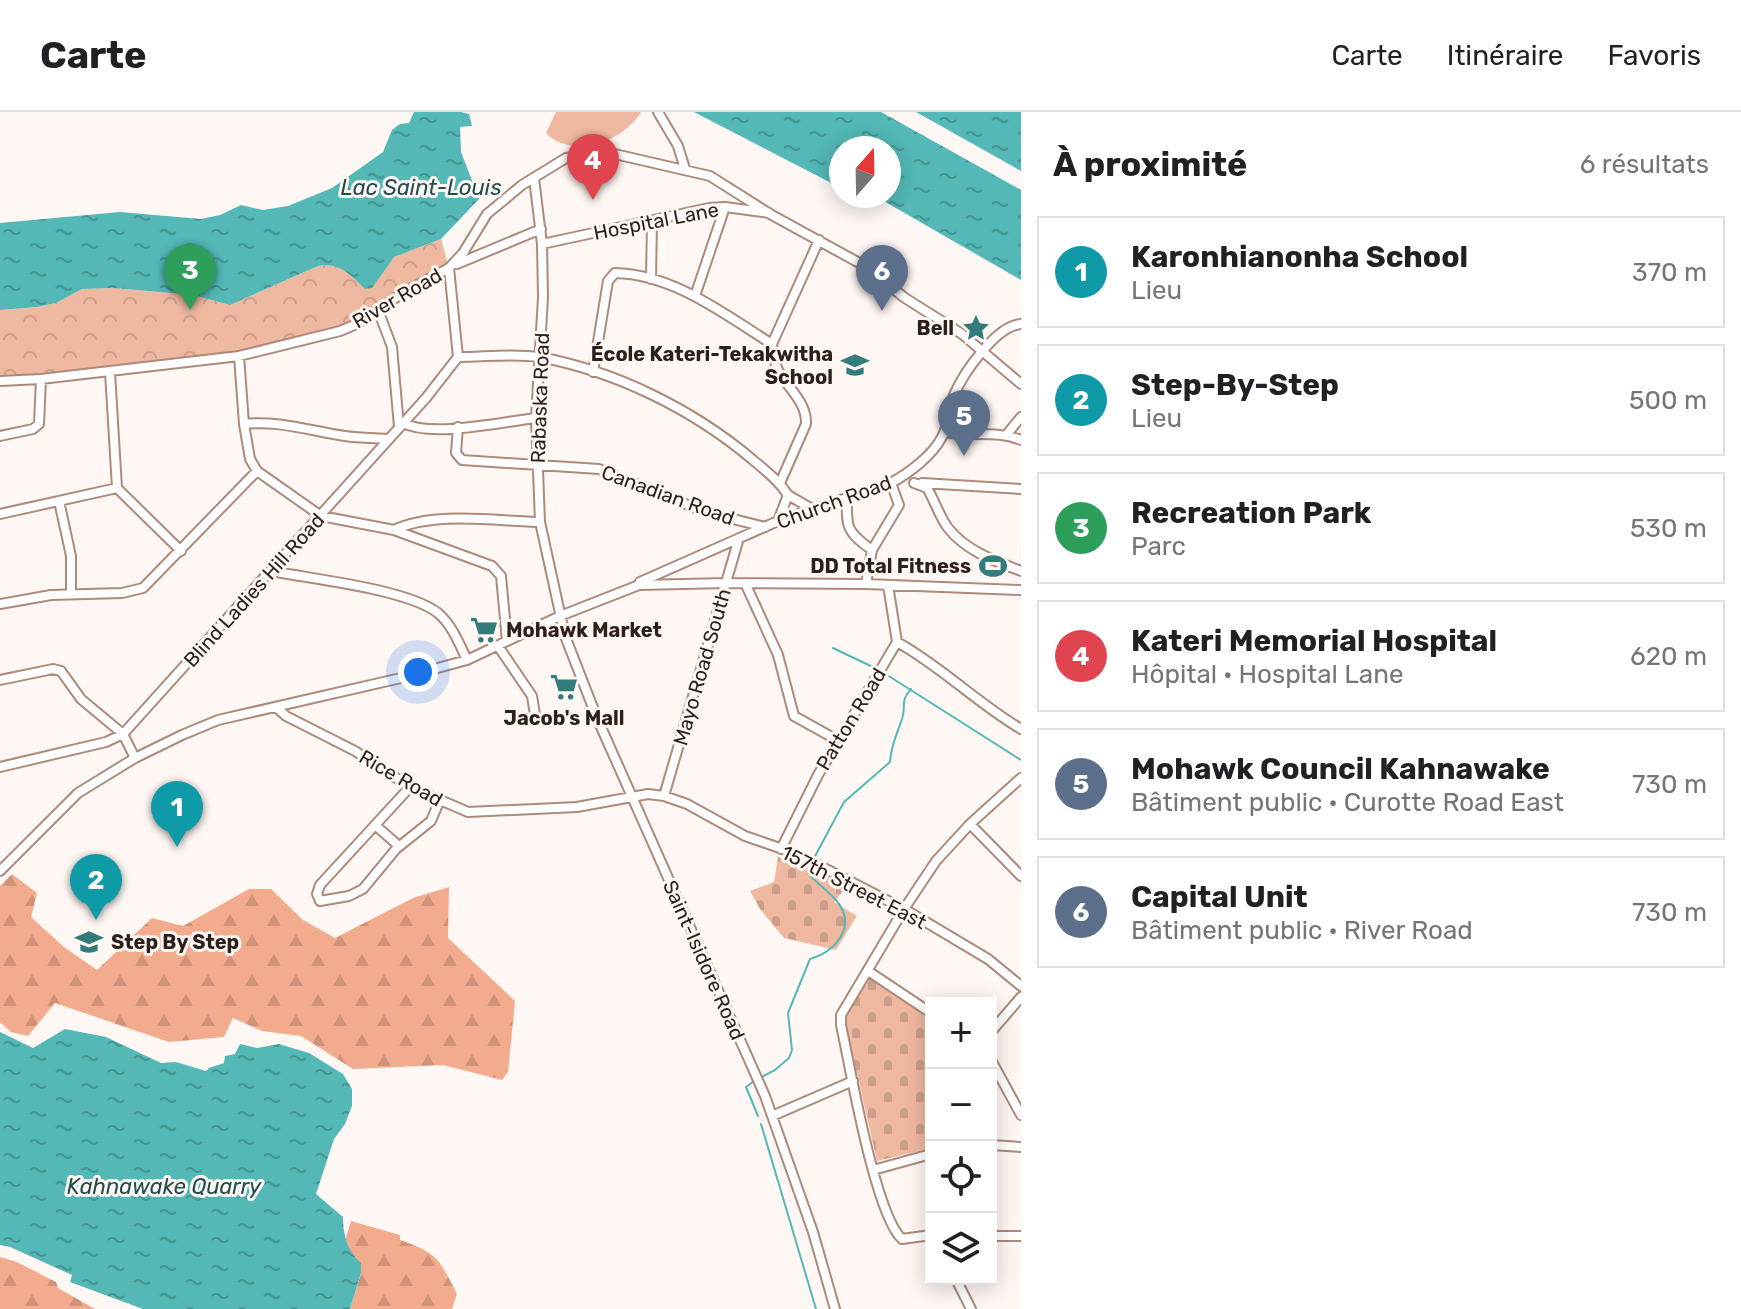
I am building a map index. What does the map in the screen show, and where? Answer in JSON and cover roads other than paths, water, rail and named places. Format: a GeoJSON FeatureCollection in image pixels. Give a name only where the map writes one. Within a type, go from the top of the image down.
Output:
{"type":"FeatureCollection","features":[{"type":"Feature","properties":{"kind":"street"},"geometry":{"type":"LineString","coordinates":[[658,112],[678,146],[685,169]]}},
{"type":"Feature","properties":{"kind":"street","name":"River Road"},"geometry":{"type":"LineString","coordinates":[[0,381],[110,372],[239,356],[340,331],[359,323],[401,294],[449,268],[463,253],[487,214],[522,185],[566,158],[592,153],[622,154],[710,176],[770,214],[863,265],[905,298],[962,334],[1021,384]]}},
{"type":"Feature","properties":{"kind":"street","name":"Rabaska Road"},"geometry":{"type":"LineString","coordinates":[[534,178],[541,229],[543,297],[536,464],[540,522],[560,616]]}},
{"type":"Feature","properties":{"kind":"street"},"geometry":{"type":"LineString","coordinates":[[695,296],[725,207]]}},
{"type":"Feature","properties":{"kind":"street","name":"Hospital Lane"},"geometry":{"type":"LineString","coordinates":[[542,244],[709,208],[725,207],[770,214]]}},
{"type":"Feature","properties":{"kind":"street"},"geometry":{"type":"LineString","coordinates":[[651,279],[652,221]]}},
{"type":"Feature","properties":{"kind":"street"},"geometry":{"type":"LineString","coordinates":[[541,229],[449,268],[458,357],[539,357],[593,372],[651,395],[731,441],[780,483],[788,495],[812,509]]}},
{"type":"Feature","properties":{"kind":"street"},"geometry":{"type":"LineString","coordinates":[[780,483],[806,424],[806,415],[804,406],[780,373],[772,344],[819,240]]}},
{"type":"Feature","properties":{"kind":"street"},"geometry":{"type":"LineString","coordinates":[[593,372],[610,276],[620,273],[651,279],[695,296],[772,344]]}},
{"type":"Feature","properties":{"kind":"street"},"geometry":{"type":"LineString","coordinates":[[378,310],[392,347],[401,425],[423,430],[536,418]]}},
{"type":"Feature","properties":{"kind":"street"},"geometry":{"type":"LineString","coordinates":[[982,351],[1006,329],[1021,324]]}},
{"type":"Feature","properties":{"kind":"street","name":"Church Road"},"geometry":{"type":"LineString","coordinates":[[625,589],[778,521],[891,483],[903,476],[935,447],[945,432],[954,396],[982,351]]}},
{"type":"Feature","properties":{"kind":"street"},"geometry":{"type":"LineString","coordinates":[[239,356],[244,424],[250,459],[257,471],[321,516],[394,530],[498,570],[507,641]]}},
{"type":"Feature","properties":{"kind":"street","name":"Blind Ladies Hill Road"},"geometry":{"type":"LineString","coordinates":[[123,734],[321,516],[458,357]]}},
{"type":"Feature","properties":{"kind":"street"},"geometry":{"type":"LineString","coordinates":[[110,372],[117,488],[181,551]]}},
{"type":"Feature","properties":{"kind":"street"},"geometry":{"type":"LineString","coordinates":[[0,436],[33,429],[39,424],[41,379]]}},
{"type":"Feature","properties":{"kind":"street"},"geometry":{"type":"LineString","coordinates":[[1007,434],[1021,417]]}},
{"type":"Feature","properties":{"kind":"street"},"geometry":{"type":"LineString","coordinates":[[244,424],[290,424],[345,436],[389,439]]}},
{"type":"Feature","properties":{"kind":"street","name":"Canadian Road"},"geometry":{"type":"LineString","coordinates":[[458,427],[456,453],[462,460],[599,469],[705,512],[765,527]]}},
{"type":"Feature","properties":{"kind":"street"},"geometry":{"type":"LineString","coordinates":[[945,432],[1007,434],[1021,440]]}},
{"type":"Feature","properties":{"kind":"street"},"geometry":{"type":"LineString","coordinates":[[0,604],[71,593],[134,592],[150,583],[257,471]]}},
{"type":"Feature","properties":{"kind":"street"},"geometry":{"type":"LineString","coordinates":[[903,476],[927,488],[947,527],[964,543],[985,556],[1021,571]]}},
{"type":"Feature","properties":{"kind":"street"},"geometry":{"type":"LineString","coordinates":[[866,584],[872,550],[899,505],[891,483]]}},
{"type":"Feature","properties":{"kind":"street"},"geometry":{"type":"LineString","coordinates":[[914,483],[1021,489]]}},
{"type":"Feature","properties":{"kind":"street"},"geometry":{"type":"LineString","coordinates":[[0,514],[117,488]]}},
{"type":"Feature","properties":{"kind":"street"},"geometry":{"type":"LineString","coordinates":[[778,521],[788,495]]}},
{"type":"Feature","properties":{"kind":"street"},"geometry":{"type":"LineString","coordinates":[[847,497],[848,527],[853,536],[872,550]]}},
{"type":"Feature","properties":{"kind":"street"},"geometry":{"type":"LineString","coordinates":[[59,501],[71,556],[71,593]]}},
{"type":"Feature","properties":{"kind":"street"},"geometry":{"type":"LineString","coordinates":[[394,530],[414,521],[540,522]]}},
{"type":"Feature","properties":{"kind":"street","name":"Mayo Road South"},"geometry":{"type":"LineString","coordinates":[[664,796],[739,538]]}},
{"type":"Feature","properties":{"kind":"street"},"geometry":{"type":"LineString","coordinates":[[271,571],[376,590],[417,602],[445,620],[467,660]]}},
{"type":"Feature","properties":{"kind":"street"},"geometry":{"type":"LineString","coordinates":[[0,871],[78,793],[135,758],[218,720],[467,660],[625,589],[661,583],[745,583],[1021,590]]}},
{"type":"Feature","properties":{"kind":"street"},"geometry":{"type":"LineString","coordinates":[[745,583],[778,655],[794,716],[839,741]]}},
{"type":"Feature","properties":{"kind":"street"},"geometry":{"type":"LineString","coordinates":[[888,585],[897,642],[938,667],[995,714],[1021,729]]}},
{"type":"Feature","properties":{"kind":"street","name":"Saint-Isidore Road"},"geometry":{"type":"LineString","coordinates":[[560,616],[577,672],[772,1116],[816,1240],[835,1309]]}},
{"type":"Feature","properties":{"kind":"street","name":"Patton Road"},"geometry":{"type":"LineString","coordinates":[[781,849],[798,812],[897,642]]}},
{"type":"Feature","properties":{"kind":"street"},"geometry":{"type":"LineString","coordinates":[[498,646],[532,696],[536,721]]}},
{"type":"Feature","properties":{"kind":"street"},"geometry":{"type":"LineString","coordinates":[[0,680],[53,669],[61,671],[81,699],[123,734],[135,758]]}},
{"type":"Feature","properties":{"kind":"street","name":"Rice Road"},"geometry":{"type":"LineString","coordinates":[[276,707],[286,716],[355,751],[410,787],[439,802],[477,813],[577,807],[631,796]]}},
{"type":"Feature","properties":{"kind":"street"},"geometry":{"type":"LineString","coordinates":[[0,767],[106,742],[123,734]]}},
{"type":"Feature","properties":{"kind":"street"},"geometry":{"type":"LineString","coordinates":[[925,1236],[906,1239],[898,1236],[873,1170],[841,1015],[936,861],[970,824],[1021,780]]}},
{"type":"Feature","properties":{"kind":"street"},"geometry":{"type":"LineString","coordinates":[[410,787],[320,885],[317,894],[320,901],[349,896],[363,889],[399,846],[431,821],[439,802]]}},
{"type":"Feature","properties":{"kind":"street","name":"157th Street East"},"geometry":{"type":"LineString","coordinates":[[631,796],[664,796],[687,804],[745,836],[812,861],[904,909],[988,959],[1021,986]]}},
{"type":"Feature","properties":{"kind":"street"},"geometry":{"type":"LineString","coordinates":[[970,824],[1021,876]]}},
{"type":"Feature","properties":{"kind":"street"},"geometry":{"type":"LineString","coordinates":[[375,825],[399,846]]}},
{"type":"Feature","properties":{"kind":"street"},"geometry":{"type":"LineString","coordinates":[[868,971],[925,1009]]}},
{"type":"Feature","properties":{"kind":"street"},"geometry":{"type":"LineString","coordinates":[[997,1025],[1021,997]]}},
{"type":"Feature","properties":{"kind":"street"},"geometry":{"type":"LineString","coordinates":[[996,1069],[1021,1115]]}},
{"type":"Feature","properties":{"kind":"street"},"geometry":{"type":"LineString","coordinates":[[772,1116],[853,1081]]}},
{"type":"Feature","properties":{"kind":"street"},"geometry":{"type":"LineString","coordinates":[[997,1145],[1021,1147]]}},
{"type":"Feature","properties":{"kind":"street"},"geometry":{"type":"LineString","coordinates":[[873,1170],[925,1156]]}},
{"type":"Feature","properties":{"kind":"street"},"geometry":{"type":"LineString","coordinates":[[997,1236],[1021,1236]]}},
{"type":"Feature","properties":{"kind":"street"},"geometry":{"type":"LineString","coordinates":[[959,1285],[971,1309]]}},
{"type":"Feature","properties":{"kind":"water","name":"Lac Saint-Louis"},"geometry":{"type":"Polygon","coordinates":[[[414,112],[469,114],[472,126],[460,127],[461,152],[479,199],[441,239],[394,257],[372,288],[365,289],[344,271],[326,265],[230,305],[193,295],[114,288],[82,289],[56,303],[0,310],[0,223],[120,212],[201,219],[220,215],[241,205],[263,210],[288,206],[332,188],[383,152],[392,130],[400,124],[409,123],[414,112]]]}},
{"type":"Feature","properties":{"kind":"water"},"geometry":{"type":"Polygon","coordinates":[[[694,112],[881,112],[1021,190],[1021,280],[896,208],[901,208],[901,136],[829,136],[829,182],[694,112]]]}},
{"type":"Feature","properties":{"kind":"water"},"geometry":{"type":"Polygon","coordinates":[[[916,112],[1021,112],[1021,171],[916,112]]]}},
{"type":"Feature","properties":{"kind":"water","name":"Kahnawake Quarry"},"geometry":{"type":"Polygon","coordinates":[[[65,1029],[106,1037],[161,1063],[176,1062],[206,1071],[224,1063],[225,1056],[235,1054],[240,1044],[257,1048],[279,1044],[309,1053],[343,1074],[352,1089],[352,1106],[345,1124],[334,1139],[316,1194],[343,1217],[347,1242],[361,1263],[350,1309],[143,1309],[70,1282],[72,1275],[0,1245],[0,1032],[33,1048],[65,1029]]]}},
{"type":"Feature","properties":{"kind":"waterway"},"geometry":{"type":"LineString","coordinates":[[833,648],[877,669]]}},
{"type":"Feature","properties":{"kind":"waterway"},"geometry":{"type":"LineString","coordinates":[[884,673],[1021,760]]}},
{"type":"Feature","properties":{"kind":"waterway"},"geometry":{"type":"LineString","coordinates":[[813,860],[844,802],[890,762],[904,701],[911,689]]}},
{"type":"Feature","properties":{"kind":"waterway"},"geometry":{"type":"LineString","coordinates":[[760,1078],[789,1058],[792,1050],[788,1013],[810,959],[835,944],[844,928],[842,910],[808,873],[810,866]]}},
{"type":"Feature","properties":{"kind":"waterway"},"geometry":{"type":"LineString","coordinates":[[754,1081],[746,1087],[758,1116]]}},
{"type":"Feature","properties":{"kind":"waterway"},"geometry":{"type":"LineString","coordinates":[[761,1124],[816,1309]]}},
{"type":"Feature","properties":{"kind":"place","name":"Kateri Memorial Hospital"},"geometry":{"type":"Point","coordinates":[593,200]}},
{"type":"Feature","properties":{"kind":"place","name":"Recreation Park"},"geometry":{"type":"Point","coordinates":[190,310]}},
{"type":"Feature","properties":{"kind":"place","name":"Capital Unit"},"geometry":{"type":"Point","coordinates":[882,311]}},
{"type":"Feature","properties":{"kind":"place","name":"Bell"},"geometry":{"type":"Point","coordinates":[976,328]}},
{"type":"Feature","properties":{"kind":"place","name":"École Kateri-Tekakwitha School"},"geometry":{"type":"Point","coordinates":[855,365]}},
{"type":"Feature","properties":{"kind":"place","name":"Mohawk Council Kahnawake"},"geometry":{"type":"Point","coordinates":[964,456]}},
{"type":"Feature","properties":{"kind":"place","name":"DD Total Fitness"},"geometry":{"type":"Point","coordinates":[993,566]}},
{"type":"Feature","properties":{"kind":"place","name":"Mohawk Market"},"geometry":{"type":"Point","coordinates":[484,630]}},
{"type":"Feature","properties":{"kind":"place","name":"Jacob's Mall"},"geometry":{"type":"Point","coordinates":[564,687]}},
{"type":"Feature","properties":{"kind":"place","name":"Karonhianonha School"},"geometry":{"type":"Point","coordinates":[177,847]}},
{"type":"Feature","properties":{"kind":"place","name":"Step-By-Step"},"geometry":{"type":"Point","coordinates":[96,920]}},
{"type":"Feature","properties":{"kind":"place","name":"Step By Step"},"geometry":{"type":"Point","coordinates":[89,942]}}]}
